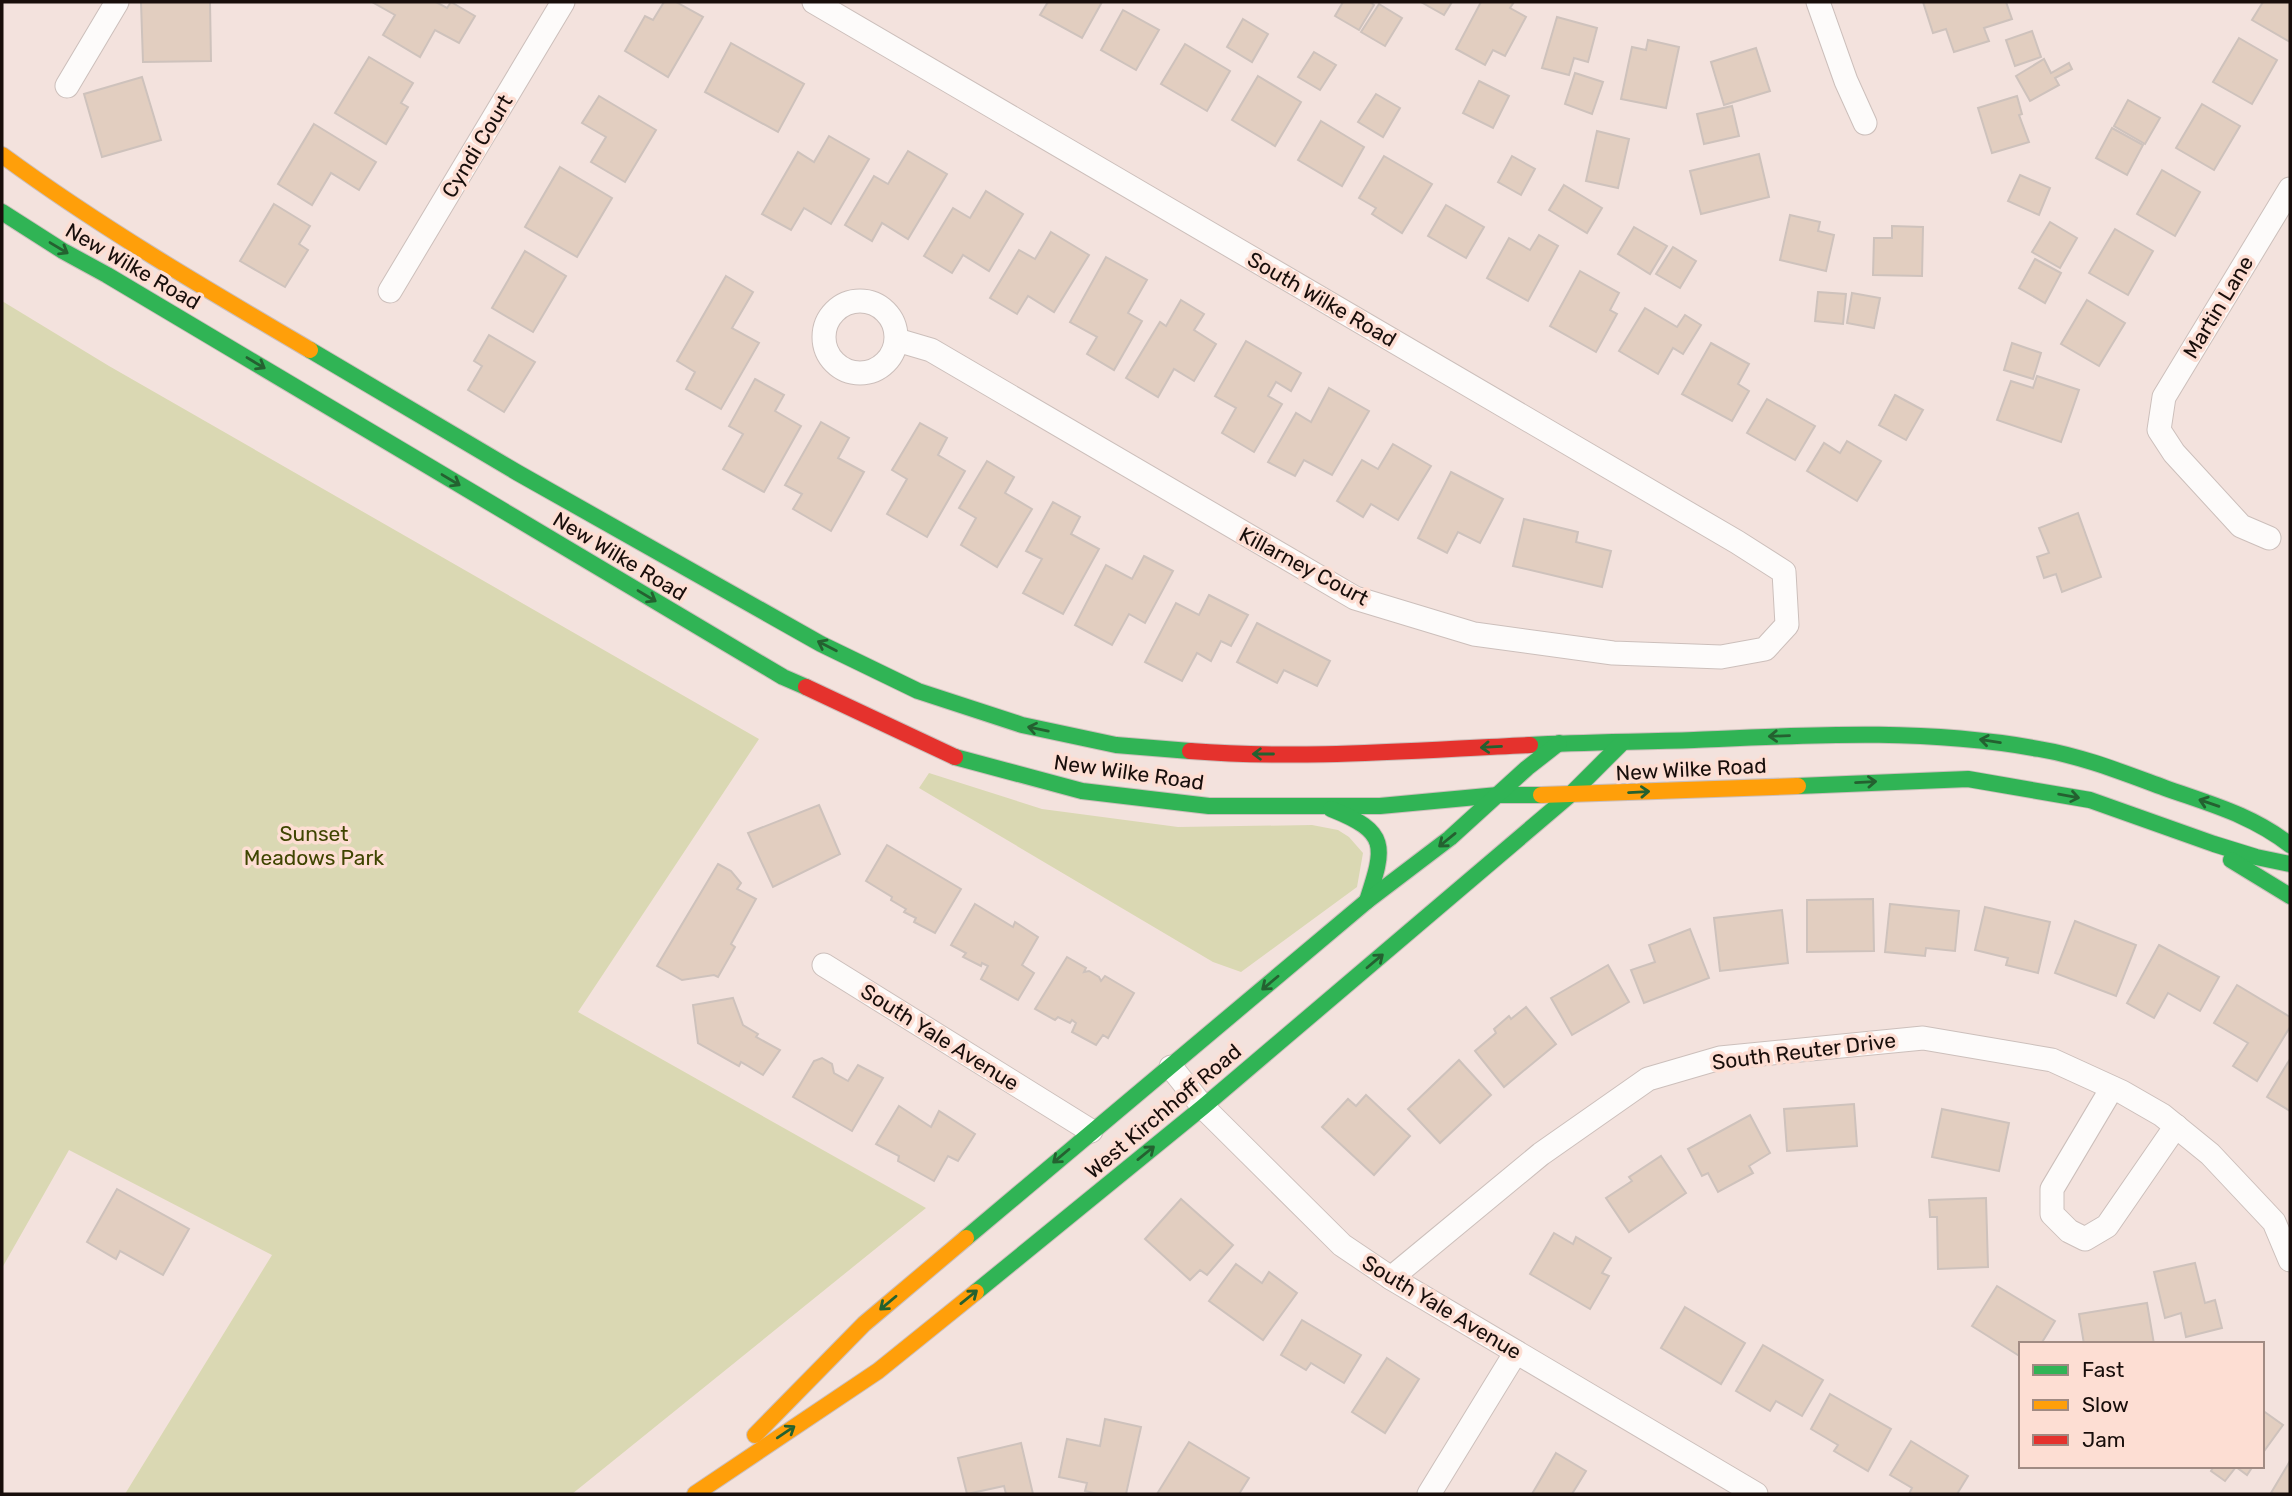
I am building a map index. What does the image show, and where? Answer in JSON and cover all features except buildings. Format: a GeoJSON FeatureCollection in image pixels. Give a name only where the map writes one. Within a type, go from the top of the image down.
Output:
{"type":"FeatureCollection","features":[{"type":"Feature","properties":{"kind":"main road","name":"New Wilke Road"},"geometry":{"type":"LineString","coordinates":[[2,155],[59,197],[213,293],[507,467],[821,644],[918,691],[1022,725],[1116,746],[1226,754],[1363,753],[1847,733],[1981,740],[2041,749],[2092,762],[2243,815],[2270,829],[2290,845]]}},
{"type":"Feature","properties":{"kind":"main road","name":"New Wilke Road"},"geometry":{"type":"LineString","coordinates":[[2,212],[63,251],[783,677],[962,760],[1082,791],[1209,806],[1380,806],[1498,795],[1570,795],[1968,779],[2090,800],[2214,844],[2227,857],[2290,895]]}},
{"type":"Feature","properties":{"kind":"main road","name":"West Kirchhoff Road"},"geometry":{"type":"LineString","coordinates":[[709,1483],[864,1324],[1367,901],[1450,838],[1527,768],[1559,743]]}},
{"type":"Feature","properties":{"kind":"main road","name":"West Kirchhoff Road"},"geometry":{"type":"LineString","coordinates":[[695,1494],[878,1371],[1203,1107],[1570,795],[1622,743]]}},
{"type":"Feature","properties":{"kind":"main road"},"geometry":{"type":"LineString","coordinates":[[1322,806],[1351,816],[1372,829],[1381,843],[1379,865],[1367,901]]}},
{"type":"Feature","properties":{"kind":"main road"},"geometry":{"type":"LineString","coordinates":[[2243,815],[2282,817]]}},
{"type":"Feature","properties":{"kind":"main road"},"geometry":{"type":"LineString","coordinates":[[2214,844],[2290,864]]}},
{"type":"Feature","properties":{"kind":"street"},"geometry":{"type":"LineString","coordinates":[[67,86],[117,2]]}},
{"type":"Feature","properties":{"kind":"street","name":"Cyndi Court"},"geometry":{"type":"LineString","coordinates":[[390,291],[563,2]]}},
{"type":"Feature","properties":{"kind":"street","name":"South Wilke Road"},"geometry":{"type":"LineString","coordinates":[[814,2],[1784,572],[1787,625]]}},
{"type":"Feature","properties":{"kind":"street"},"geometry":{"type":"LineString","coordinates":[[1818,2],[1846,81],[1865,123]]}},
{"type":"Feature","properties":{"kind":"street","name":"Martin Lane"},"geometry":{"type":"LineString","coordinates":[[2269,538],[2241,526],[2174,453],[2160,430],[2164,397],[2290,189]]}},
{"type":"Feature","properties":{"kind":"street","name":"Killarney Court"},"geometry":{"type":"LineString","coordinates":[[897,340],[931,350],[1355,598],[1474,634],[1613,653],[1721,657],[1765,649],[1787,625]]}},
{"type":"Feature","properties":{"kind":"street","name":"South Yale Avenue"},"geometry":{"type":"LineString","coordinates":[[824,965],[1091,1131]]}},
{"type":"Feature","properties":{"kind":"street","name":"South Reuter Drive"},"geometry":{"type":"LineString","coordinates":[[1391,1278],[1541,1154],[1648,1079],[1720,1058],[1923,1038],[2052,1060],[2162,1115],[2282,1218],[2290,1260]]}},
{"type":"Feature","properties":{"kind":"street","name":"South Yale Avenue"},"geometry":{"type":"LineString","coordinates":[[1171,1067],[1203,1107],[1342,1245],[1391,1278],[1756,1494]]}},
{"type":"Feature","properties":{"kind":"street"},"geometry":{"type":"LineString","coordinates":[[2112,1088],[2052,1189],[2052,1214],[2069,1231],[2085,1239],[2107,1226],[2176,1126]]}},
{"type":"Feature","properties":{"kind":"street"},"geometry":{"type":"LineString","coordinates":[[1429,1494],[1516,1352]]}},
{"type":"Feature","properties":{"kind":"green space","name":"Sunset Meadows Park"},"geometry":{"type":"Polygon","coordinates":[[[2,301],[109,366],[759,739],[578,1012],[926,1208],[572,1494],[125,1494],[272,1255],[69,1150],[2,1268],[2,301]]]}},
{"type":"Feature","properties":{"kind":"green space"},"geometry":{"type":"Polygon","coordinates":[[[929,773],[1042,809],[1178,827],[1312,825],[1338,830],[1349,837],[1363,853],[1357,887],[1241,972],[1213,962],[919,788],[929,773]]]}},
{"type":"Feature","properties":{"kind":"traffic: fast"},"geometry":{"type":"LineString","coordinates":[[2,212],[63,251],[783,677],[806,687]]}},
{"type":"Feature","properties":{"kind":"traffic: fast"},"geometry":{"type":"LineString","coordinates":[[310,350],[518,473],[821,644],[918,691],[1022,725],[1116,745],[1190,751]]}},
{"type":"Feature","properties":{"kind":"traffic: fast"},"geometry":{"type":"LineString","coordinates":[[1530,745],[1867,735],[1996,742],[2087,760],[2230,811],[2261,826],[2290,845]]}},
{"type":"Feature","properties":{"kind":"traffic: fast"},"geometry":{"type":"LineString","coordinates":[[966,1238],[1367,901],[1450,838],[1527,768],[1559,743]]}},
{"type":"Feature","properties":{"kind":"traffic: fast"},"geometry":{"type":"LineString","coordinates":[[976,1292],[1203,1107],[1570,795],[1622,743]]}},
{"type":"Feature","properties":{"kind":"traffic: fast"},"geometry":{"type":"LineString","coordinates":[[955,757],[1082,791],[1209,806],[1380,806],[1498,795],[1541,795]]}},
{"type":"Feature","properties":{"kind":"traffic: fast"},"geometry":{"type":"LineString","coordinates":[[1798,786],[1968,779],[2090,800],[2214,844],[2290,864]]}},
{"type":"Feature","properties":{"kind":"traffic: fast"},"geometry":{"type":"LineString","coordinates":[[1331,809],[1364,825],[1378,843],[1377,867],[1367,901]]}},
{"type":"Feature","properties":{"kind":"traffic: fast"},"geometry":{"type":"LineString","coordinates":[[2231,860],[2290,896]]}},
{"type":"Feature","properties":{"kind":"traffic: slow"},"geometry":{"type":"LineString","coordinates":[[2,155],[115,232],[310,350]]}},
{"type":"Feature","properties":{"kind":"traffic: slow"},"geometry":{"type":"LineString","coordinates":[[1541,795],[1798,786]]}},
{"type":"Feature","properties":{"kind":"traffic: slow"},"geometry":{"type":"LineString","coordinates":[[755,1435],[864,1324],[966,1238]]}},
{"type":"Feature","properties":{"kind":"traffic: slow"},"geometry":{"type":"LineString","coordinates":[[695,1494],[878,1371],[976,1292]]}},
{"type":"Feature","properties":{"kind":"traffic: jam"},"geometry":{"type":"LineString","coordinates":[[806,687],[955,757]]}},
{"type":"Feature","properties":{"kind":"traffic: jam"},"geometry":{"type":"LineString","coordinates":[[1190,751],[1275,755],[1530,745]]}}]}
